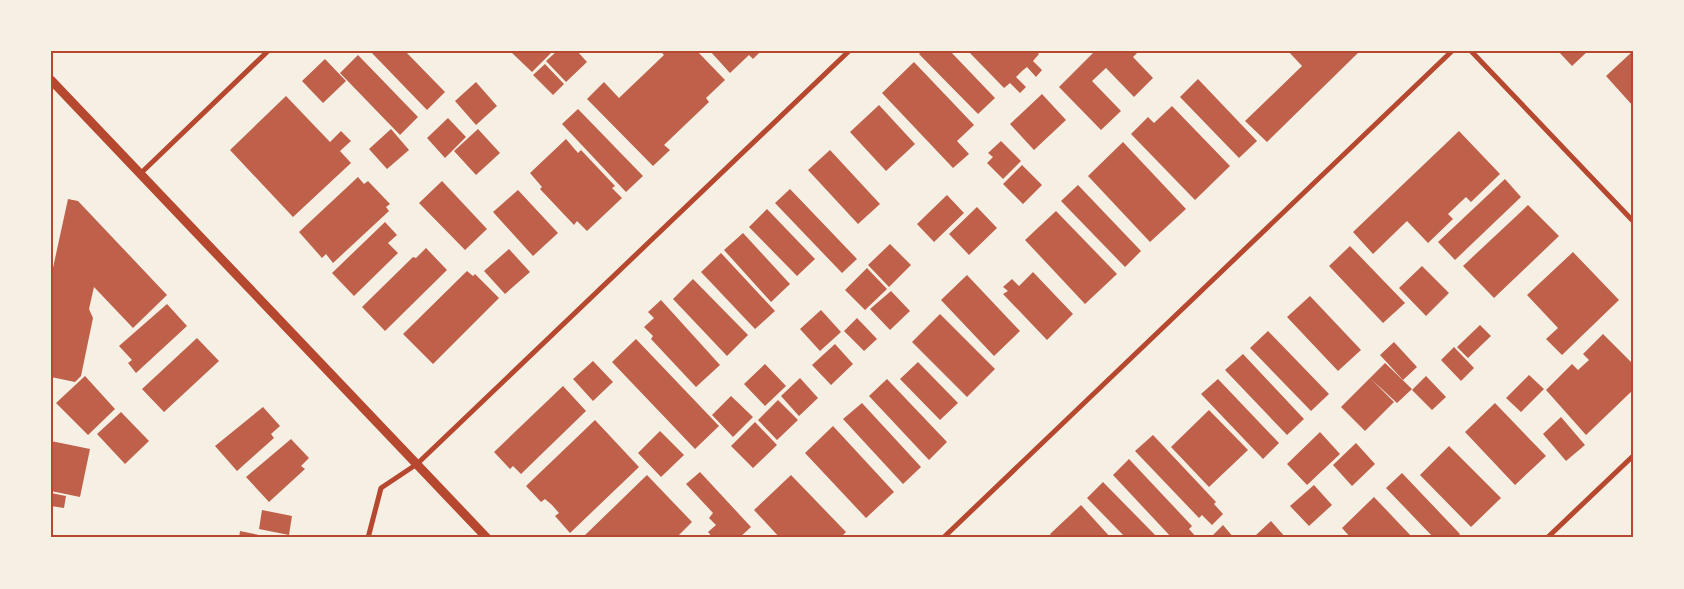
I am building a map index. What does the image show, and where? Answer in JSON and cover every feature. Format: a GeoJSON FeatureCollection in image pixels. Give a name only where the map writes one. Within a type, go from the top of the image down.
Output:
{"type":"FeatureCollection","features":[{"type":"Feature","properties":{"kind":"street"},"geometry":{"type":"LineString","coordinates":[[140,174],[268,51]]}},
{"type":"Feature","properties":{"kind":"street"},"geometry":{"type":"LineString","coordinates":[[368,538],[381,488],[417,464],[849,51]]}},
{"type":"Feature","properties":{"kind":"street"},"geometry":{"type":"LineString","coordinates":[[943,538],[1452,51]]}},
{"type":"Feature","properties":{"kind":"street"},"geometry":{"type":"LineString","coordinates":[[1471,51],[1633,221]]}},
{"type":"Feature","properties":{"kind":"street"},"geometry":{"type":"LineString","coordinates":[[52,85],[140,174],[487,538]]}},
{"type":"Feature","properties":{"kind":"street"},"geometry":{"type":"LineString","coordinates":[[1547,538],[1633,456]]}},
{"type":"Feature","properties":{"kind":"building"},"geometry":{"type":"Polygon","coordinates":[[[370,51],[405,51],[445,92],[427,110],[370,51]]]}},
{"type":"Feature","properties":{"kind":"building"},"geometry":{"type":"Polygon","coordinates":[[[514,51],[553,51],[532,72],[512,53],[514,51]]]}},
{"type":"Feature","properties":{"kind":"building"},"geometry":{"type":"Polygon","coordinates":[[[557,51],[577,51],[587,62],[566,82],[546,61],[557,51]]]}},
{"type":"Feature","properties":{"kind":"building"},"geometry":{"type":"Polygon","coordinates":[[[660,51],[697,51],[725,80],[706,98],[709,102],[664,145],[670,150],[653,166],[587,99],[604,82],[619,98],[664,55],[660,51]]]}},
{"type":"Feature","properties":{"kind":"building"},"geometry":{"type":"Polygon","coordinates":[[[710,51],[761,51],[753,59],[749,55],[730,73],[710,51]]]}},
{"type":"Feature","properties":{"kind":"building"},"geometry":{"type":"Polygon","coordinates":[[[922,51],[950,51],[995,98],[978,114],[919,54],[922,51]]]}},
{"type":"Feature","properties":{"kind":"building"},"geometry":{"type":"Polygon","coordinates":[[[968,51],[1036,51],[1039,54],[1033,61],[1042,70],[1036,77],[1027,67],[1016,77],[1026,87],[1020,93],[1010,83],[1004,88],[968,51]]]}},
{"type":"Feature","properties":{"kind":"building"},"geometry":{"type":"Polygon","coordinates":[[[1095,51],[1139,51],[1133,57],[1153,78],[1134,97],[1106,68],[1092,81],[1121,111],[1101,130],[1059,87],[1095,51]]]}},
{"type":"Feature","properties":{"kind":"building"},"geometry":{"type":"Polygon","coordinates":[[[1288,51],[1360,51],[1267,142],[1245,121],[1302,66],[1288,51]]]}},
{"type":"Feature","properties":{"kind":"building"},"geometry":{"type":"Polygon","coordinates":[[[1558,51],[1588,51],[1572,66],[1558,51]]]}},
{"type":"Feature","properties":{"kind":"building"},"geometry":{"type":"Polygon","coordinates":[[[1633,51],[1633,106],[1606,76],[1633,51]]]}},
{"type":"Feature","properties":{"kind":"building"},"geometry":{"type":"Polygon","coordinates":[[[358,55],[418,117],[400,135],[340,73],[358,55]]]}},
{"type":"Feature","properties":{"kind":"building"},"geometry":{"type":"Polygon","coordinates":[[[325,59],[346,81],[323,103],[302,81],[325,59]]]}},
{"type":"Feature","properties":{"kind":"building"},"geometry":{"type":"Polygon","coordinates":[[[914,62],[974,125],[957,141],[969,154],[953,168],[882,93],[914,62]]]}},
{"type":"Feature","properties":{"kind":"building"},"geometry":{"type":"Polygon","coordinates":[[[545,64],[564,84],[553,95],[533,75],[545,64]]]}},
{"type":"Feature","properties":{"kind":"building"},"geometry":{"type":"Polygon","coordinates":[[[1198,79],[1257,141],[1239,158],[1180,97],[1198,79]]]}},
{"type":"Feature","properties":{"kind":"building"},"geometry":{"type":"Polygon","coordinates":[[[476,82],[497,106],[476,125],[455,101],[476,82]]]}},
{"type":"Feature","properties":{"kind":"building"},"geometry":{"type":"Polygon","coordinates":[[[1042,94],[1066,120],[1034,150],[1010,124],[1042,94]]]}},
{"type":"Feature","properties":{"kind":"building"},"geometry":{"type":"Polygon","coordinates":[[[286,96],[330,142],[341,131],[351,141],[340,151],[351,163],[293,217],[230,150],[286,96]]]}},
{"type":"Feature","properties":{"kind":"building"},"geometry":{"type":"Polygon","coordinates":[[[879,105],[915,144],[886,171],[850,132],[879,105]]]}},
{"type":"Feature","properties":{"kind":"building"},"geometry":{"type":"Polygon","coordinates":[[[1172,106],[1230,166],[1195,200],[1131,134],[1148,117],[1154,123],[1172,106]]]}},
{"type":"Feature","properties":{"kind":"building"},"geometry":{"type":"Polygon","coordinates":[[[578,109],[643,176],[626,192],[562,124],[578,109]]]}},
{"type":"Feature","properties":{"kind":"building"},"geometry":{"type":"Polygon","coordinates":[[[448,118],[466,137],[445,158],[427,138],[448,118]]]}},
{"type":"Feature","properties":{"kind":"building"},"geometry":{"type":"Polygon","coordinates":[[[391,129],[409,150],[387,169],[369,149],[391,129]]]}},
{"type":"Feature","properties":{"kind":"building"},"geometry":{"type":"Polygon","coordinates":[[[478,129],[500,153],[476,175],[454,151],[478,129]]]}},
{"type":"Feature","properties":{"kind":"building"},"geometry":{"type":"Polygon","coordinates":[[[1459,131],[1500,174],[1471,202],[1466,197],[1448,214],[1453,219],[1428,243],[1407,221],[1373,254],[1353,232],[1459,131]]]}},
{"type":"Feature","properties":{"kind":"building"},"geometry":{"type":"Polygon","coordinates":[[[566,139],[578,153],[581,150],[615,186],[612,188],[622,198],[587,231],[577,221],[574,225],[540,189],[542,187],[530,173],[566,139]]]}},
{"type":"Feature","properties":{"kind":"building"},"geometry":{"type":"Polygon","coordinates":[[[1001,141],[1021,161],[1003,179],[987,163],[993,157],[988,153],[1001,141]]]}},
{"type":"Feature","properties":{"kind":"building"},"geometry":{"type":"Polygon","coordinates":[[[1123,142],[1186,209],[1150,242],[1088,176],[1123,142]]]}},
{"type":"Feature","properties":{"kind":"building"},"geometry":{"type":"Polygon","coordinates":[[[830,150],[880,204],[858,224],[808,170],[830,150]]]}},
{"type":"Feature","properties":{"kind":"building"},"geometry":{"type":"Polygon","coordinates":[[[1022,165],[1042,185],[1023,204],[1003,184],[1022,165]]]}},
{"type":"Feature","properties":{"kind":"building"},"geometry":{"type":"Polygon","coordinates":[[[358,177],[364,184],[368,181],[390,204],[386,207],[389,211],[333,263],[326,254],[322,258],[299,232],[358,177]]]}},
{"type":"Feature","properties":{"kind":"building"},"geometry":{"type":"Polygon","coordinates":[[[1505,179],[1521,197],[1455,260],[1438,242],[1505,179]]]}},
{"type":"Feature","properties":{"kind":"building"},"geometry":{"type":"Polygon","coordinates":[[[442,181],[487,229],[465,250],[419,203],[442,181]]]}},
{"type":"Feature","properties":{"kind":"building"},"geometry":{"type":"Polygon","coordinates":[[[1078,185],[1141,251],[1125,267],[1061,201],[1078,185]]]}},
{"type":"Feature","properties":{"kind":"building"},"geometry":{"type":"Polygon","coordinates":[[[790,189],[857,259],[842,273],[775,203],[790,189]]]}},
{"type":"Feature","properties":{"kind":"building"},"geometry":{"type":"Polygon","coordinates":[[[518,190],[558,233],[533,256],[493,212],[518,190]]]}},
{"type":"Feature","properties":{"kind":"building"},"geometry":{"type":"Polygon","coordinates":[[[947,195],[964,213],[934,242],[917,224],[947,195]]]}},
{"type":"Feature","properties":{"kind":"building"},"geometry":{"type":"Polygon","coordinates":[[[68,199],[78,201],[167,295],[133,328],[94,287],[89,309],[93,318],[81,376],[75,382],[51,377],[51,277],[68,199]]]}},
{"type":"Feature","properties":{"kind":"building"},"geometry":{"type":"Polygon","coordinates":[[[1528,205],[1559,236],[1494,298],[1463,266],[1528,205]]]}},
{"type":"Feature","properties":{"kind":"building"},"geometry":{"type":"Polygon","coordinates":[[[977,207],[997,228],[969,255],[949,234],[977,207]]]}},
{"type":"Feature","properties":{"kind":"building"},"geometry":{"type":"Polygon","coordinates":[[[767,209],[815,259],[797,276],[749,227],[767,209]]]}},
{"type":"Feature","properties":{"kind":"building"},"geometry":{"type":"Polygon","coordinates":[[[1056,211],[1117,274],[1085,304],[1025,240],[1056,211]]]}},
{"type":"Feature","properties":{"kind":"building"},"geometry":{"type":"Polygon","coordinates":[[[385,222],[397,235],[388,243],[398,253],[354,296],[332,273],[385,222]]]}},
{"type":"Feature","properties":{"kind":"building"},"geometry":{"type":"Polygon","coordinates":[[[743,233],[790,284],[771,302],[724,250],[743,233]]]}},
{"type":"Feature","properties":{"kind":"building"},"geometry":{"type":"Polygon","coordinates":[[[890,244],[911,265],[889,287],[868,265],[890,244]]]}},
{"type":"Feature","properties":{"kind":"building"},"geometry":{"type":"Polygon","coordinates":[[[1350,246],[1405,303],[1383,323],[1329,266],[1350,246]]]}},
{"type":"Feature","properties":{"kind":"building"},"geometry":{"type":"Polygon","coordinates":[[[426,248],[447,270],[385,331],[362,307],[413,257],[416,258],[426,248]]]}},
{"type":"Feature","properties":{"kind":"building"},"geometry":{"type":"Polygon","coordinates":[[[509,249],[530,272],[505,294],[484,271],[509,249]]]}},
{"type":"Feature","properties":{"kind":"building"},"geometry":{"type":"Polygon","coordinates":[[[1573,252],[1619,300],[1562,355],[1546,339],[1558,328],[1527,295],[1573,252]]]}},
{"type":"Feature","properties":{"kind":"building"},"geometry":{"type":"Polygon","coordinates":[[[721,253],[775,311],[755,329],[701,272],[721,253]]]}},
{"type":"Feature","properties":{"kind":"building"},"geometry":{"type":"Polygon","coordinates":[[[1422,266],[1449,293],[1426,316],[1399,288],[1422,266]]]}},
{"type":"Feature","properties":{"kind":"building"},"geometry":{"type":"Polygon","coordinates":[[[867,268],[887,289],[865,310],[845,290],[867,268]]]}},
{"type":"Feature","properties":{"kind":"building"},"geometry":{"type":"Polygon","coordinates":[[[467,271],[473,276],[475,274],[499,298],[433,364],[403,334],[467,271]]]}},
{"type":"Feature","properties":{"kind":"building"},"geometry":{"type":"Polygon","coordinates":[[[1033,272],[1073,314],[1047,340],[1003,294],[1008,291],[1003,287],[1012,279],[1019,286],[1033,272]]]}},
{"type":"Feature","properties":{"kind":"building"},"geometry":{"type":"Polygon","coordinates":[[[967,275],[1020,331],[994,356],[941,300],[967,275]]]}},
{"type":"Feature","properties":{"kind":"building"},"geometry":{"type":"Polygon","coordinates":[[[693,279],[748,335],[727,356],[673,299],[693,279]]]}},
{"type":"Feature","properties":{"kind":"building"},"geometry":{"type":"Polygon","coordinates":[[[891,291],[910,311],[890,330],[870,309],[891,291]]]}},
{"type":"Feature","properties":{"kind":"building"},"geometry":{"type":"Polygon","coordinates":[[[1310,296],[1361,350],[1338,371],[1287,317],[1310,296]]]}},
{"type":"Feature","properties":{"kind":"building"},"geometry":{"type":"Polygon","coordinates":[[[661,300],[720,365],[696,387],[651,339],[653,336],[644,327],[654,318],[648,312],[661,300]]]}},
{"type":"Feature","properties":{"kind":"building"},"geometry":{"type":"Polygon","coordinates":[[[167,304],[187,326],[136,373],[128,363],[132,360],[119,346],[167,304]]]}},
{"type":"Feature","properties":{"kind":"building"},"geometry":{"type":"Polygon","coordinates":[[[821,310],[841,332],[820,351],[800,329],[821,310]]]}},
{"type":"Feature","properties":{"kind":"building"},"geometry":{"type":"Polygon","coordinates":[[[940,314],[995,369],[967,397],[912,342],[940,314]]]}},
{"type":"Feature","properties":{"kind":"building"},"geometry":{"type":"Polygon","coordinates":[[[857,318],[877,339],[864,351],[844,331],[857,318]]]}},
{"type":"Feature","properties":{"kind":"building"},"geometry":{"type":"Polygon","coordinates":[[[1480,325],[1491,336],[1468,358],[1457,347],[1480,325]]]}},
{"type":"Feature","properties":{"kind":"building"},"geometry":{"type":"Polygon","coordinates":[[[1268,331],[1329,394],[1311,411],[1250,348],[1268,331]]]}},
{"type":"Feature","properties":{"kind":"building"},"geometry":{"type":"Polygon","coordinates":[[[1603,334],[1633,364],[1633,390],[1586,435],[1546,390],[1572,364],[1578,370],[1589,360],[1583,354],[1603,334]]]}},
{"type":"Feature","properties":{"kind":"building"},"geometry":{"type":"Polygon","coordinates":[[[197,338],[219,361],[164,412],[142,389],[197,338]]]}},
{"type":"Feature","properties":{"kind":"building"},"geometry":{"type":"Polygon","coordinates":[[[636,339],[719,426],[695,449],[612,362],[636,339]]]}},
{"type":"Feature","properties":{"kind":"building"},"geometry":{"type":"Polygon","coordinates":[[[1394,342],[1417,367],[1403,380],[1380,355],[1394,342]]]}},
{"type":"Feature","properties":{"kind":"building"},"geometry":{"type":"Polygon","coordinates":[[[835,344],[853,364],[831,385],[812,365],[835,344]]]}},
{"type":"Feature","properties":{"kind":"building"},"geometry":{"type":"Polygon","coordinates":[[[1454,347],[1474,368],[1461,381],[1441,360],[1454,347]]]}},
{"type":"Feature","properties":{"kind":"building"},"geometry":{"type":"Polygon","coordinates":[[[1243,354],[1304,419],[1287,435],[1225,370],[1243,354]]]}},
{"type":"Feature","properties":{"kind":"building"},"geometry":{"type":"Polygon","coordinates":[[[593,361],[613,382],[593,401],[573,379],[593,361]]]}},
{"type":"Feature","properties":{"kind":"building"},"geometry":{"type":"Polygon","coordinates":[[[918,362],[958,403],[940,420],[900,379],[918,362]]]}},
{"type":"Feature","properties":{"kind":"building"},"geometry":{"type":"Polygon","coordinates":[[[1385,363],[1412,389],[1397,403],[1370,378],[1385,363]]]}},
{"type":"Feature","properties":{"kind":"building"},"geometry":{"type":"Polygon","coordinates":[[[765,364],[786,386],[765,406],[744,384],[765,364]]]}},
{"type":"Feature","properties":{"kind":"building"},"geometry":{"type":"Polygon","coordinates":[[[1529,375],[1544,389],[1521,412],[1506,398],[1529,375]]]}},
{"type":"Feature","properties":{"kind":"building"},"geometry":{"type":"Polygon","coordinates":[[[85,376],[115,409],[88,435],[56,403],[85,376]]]}},
{"type":"Feature","properties":{"kind":"building"},"geometry":{"type":"Polygon","coordinates":[[[1426,376],[1446,397],[1432,410],[1412,390],[1426,376]]]}},
{"type":"Feature","properties":{"kind":"building"},"geometry":{"type":"Polygon","coordinates":[[[800,378],[818,398],[799,416],[781,396],[800,378]]]}},
{"type":"Feature","properties":{"kind":"building"},"geometry":{"type":"Polygon","coordinates":[[[1370,378],[1394,402],[1365,431],[1341,407],[1370,378]]]}},
{"type":"Feature","properties":{"kind":"building"},"geometry":{"type":"Polygon","coordinates":[[[887,379],[947,442],[929,460],[869,396],[887,379]]]}},
{"type":"Feature","properties":{"kind":"building"},"geometry":{"type":"Polygon","coordinates":[[[1218,379],[1279,443],[1263,459],[1201,394],[1218,379]]]}},
{"type":"Feature","properties":{"kind":"building"},"geometry":{"type":"Polygon","coordinates":[[[563,386],[586,411],[521,474],[513,466],[510,469],[494,452],[563,386]]]}},
{"type":"Feature","properties":{"kind":"building"},"geometry":{"type":"Polygon","coordinates":[[[731,396],[753,417],[733,437],[712,415],[731,396]]]}},
{"type":"Feature","properties":{"kind":"building"},"geometry":{"type":"Polygon","coordinates":[[[778,400],[798,420],[777,440],[758,420],[778,400]]]}},
{"type":"Feature","properties":{"kind":"building"},"geometry":{"type":"Polygon","coordinates":[[[862,403],[921,467],[903,484],[843,419],[862,403]]]}},
{"type":"Feature","properties":{"kind":"building"},"geometry":{"type":"Polygon","coordinates":[[[1495,403],[1546,456],[1515,485],[1465,432],[1495,403]]]}},
{"type":"Feature","properties":{"kind":"building"},"geometry":{"type":"Polygon","coordinates":[[[263,407],[280,426],[271,434],[274,438],[237,471],[215,446],[263,407]]]}},
{"type":"Feature","properties":{"kind":"building"},"geometry":{"type":"Polygon","coordinates":[[[1209,410],[1248,450],[1209,487],[1171,447],[1209,410]]]}},
{"type":"Feature","properties":{"kind":"building"},"geometry":{"type":"Polygon","coordinates":[[[121,412],[149,441],[125,464],[97,434],[121,412]]]}},
{"type":"Feature","properties":{"kind":"building"},"geometry":{"type":"Polygon","coordinates":[[[1561,417],[1585,445],[1566,461],[1543,434],[1561,417]]]}},
{"type":"Feature","properties":{"kind":"building"},"geometry":{"type":"Polygon","coordinates":[[[595,420],[639,467],[570,533],[555,516],[559,513],[552,505],[545,499],[541,502],[526,486],[595,420]]]}},
{"type":"Feature","properties":{"kind":"building"},"geometry":{"type":"Polygon","coordinates":[[[755,422],[777,445],[753,468],[731,446],[755,422]]]}},
{"type":"Feature","properties":{"kind":"building"},"geometry":{"type":"Polygon","coordinates":[[[833,426],[894,492],[866,518],[805,453],[833,426]]]}},
{"type":"Feature","properties":{"kind":"building"},"geometry":{"type":"Polygon","coordinates":[[[660,431],[684,455],[661,477],[638,453],[660,431]]]}},
{"type":"Feature","properties":{"kind":"building"},"geometry":{"type":"Polygon","coordinates":[[[1320,432],[1340,454],[1307,485],[1287,464],[1320,432]]]}},
{"type":"Feature","properties":{"kind":"building"},"geometry":{"type":"Polygon","coordinates":[[[1153,435],[1216,502],[1214,504],[1223,514],[1212,525],[1202,515],[1199,518],[1135,451],[1153,435]]]}},
{"type":"Feature","properties":{"kind":"building"},"geometry":{"type":"Polygon","coordinates":[[[291,439],[309,458],[301,466],[305,469],[269,502],[246,477],[291,439]]]}},
{"type":"Feature","properties":{"kind":"building"},"geometry":{"type":"Polygon","coordinates":[[[51,441],[90,449],[80,497],[51,491],[51,441]]]}},
{"type":"Feature","properties":{"kind":"building"},"geometry":{"type":"Polygon","coordinates":[[[1356,443],[1375,464],[1352,486],[1333,465],[1356,443]]]}},
{"type":"Feature","properties":{"kind":"building"},"geometry":{"type":"Polygon","coordinates":[[[1449,446],[1501,498],[1471,527],[1420,475],[1449,446]]]}},
{"type":"Feature","properties":{"kind":"building"},"geometry":{"type":"Polygon","coordinates":[[[1129,459],[1192,526],[1189,529],[1197,538],[1172,538],[1113,475],[1129,459]]]}},
{"type":"Feature","properties":{"kind":"building"},"geometry":{"type":"Polygon","coordinates":[[[700,472],[751,527],[739,538],[713,538],[708,532],[716,525],[709,518],[713,513],[686,484],[700,472]]]}},
{"type":"Feature","properties":{"kind":"building"},"geometry":{"type":"Polygon","coordinates":[[[1402,473],[1460,534],[1457,538],[1434,538],[1386,488],[1402,473]]]}},
{"type":"Feature","properties":{"kind":"building"},"geometry":{"type":"Polygon","coordinates":[[[647,475],[692,522],[676,538],[582,538],[647,475]]]}},
{"type":"Feature","properties":{"kind":"building"},"geometry":{"type":"Polygon","coordinates":[[[791,475],[846,532],[840,538],[780,538],[754,510],[791,475]]]}},
{"type":"Feature","properties":{"kind":"building"},"geometry":{"type":"Polygon","coordinates":[[[1103,482],[1158,538],[1126,538],[1087,498],[1103,482]]]}},
{"type":"Feature","properties":{"kind":"building"},"geometry":{"type":"Polygon","coordinates":[[[1314,485],[1332,505],[1309,526],[1290,506],[1314,485]]]}},
{"type":"Feature","properties":{"kind":"building"},"geometry":{"type":"Polygon","coordinates":[[[51,493],[66,496],[64,508],[51,506],[51,493]]]}},
{"type":"Feature","properties":{"kind":"building"},"geometry":{"type":"Polygon","coordinates":[[[1374,497],[1413,538],[1351,538],[1342,528],[1374,497]]]}},
{"type":"Feature","properties":{"kind":"building"},"geometry":{"type":"Polygon","coordinates":[[[1081,505],[1111,538],[1054,538],[1050,534],[1081,505]]]}},
{"type":"Feature","properties":{"kind":"building"},"geometry":{"type":"Polygon","coordinates":[[[262,510],[292,516],[289,535],[259,529],[262,510]]]}},
{"type":"Feature","properties":{"kind":"building"},"geometry":{"type":"Polygon","coordinates":[[[1271,521],[1286,538],[1259,538],[1256,535],[1271,521]]]}},
{"type":"Feature","properties":{"kind":"building"},"geometry":{"type":"Polygon","coordinates":[[[1223,525],[1234,538],[1210,538],[1223,525]]]}},
{"type":"Feature","properties":{"kind":"building"},"geometry":{"type":"Polygon","coordinates":[[[240,531],[269,537],[269,538],[239,538],[240,531]]]}}]}
